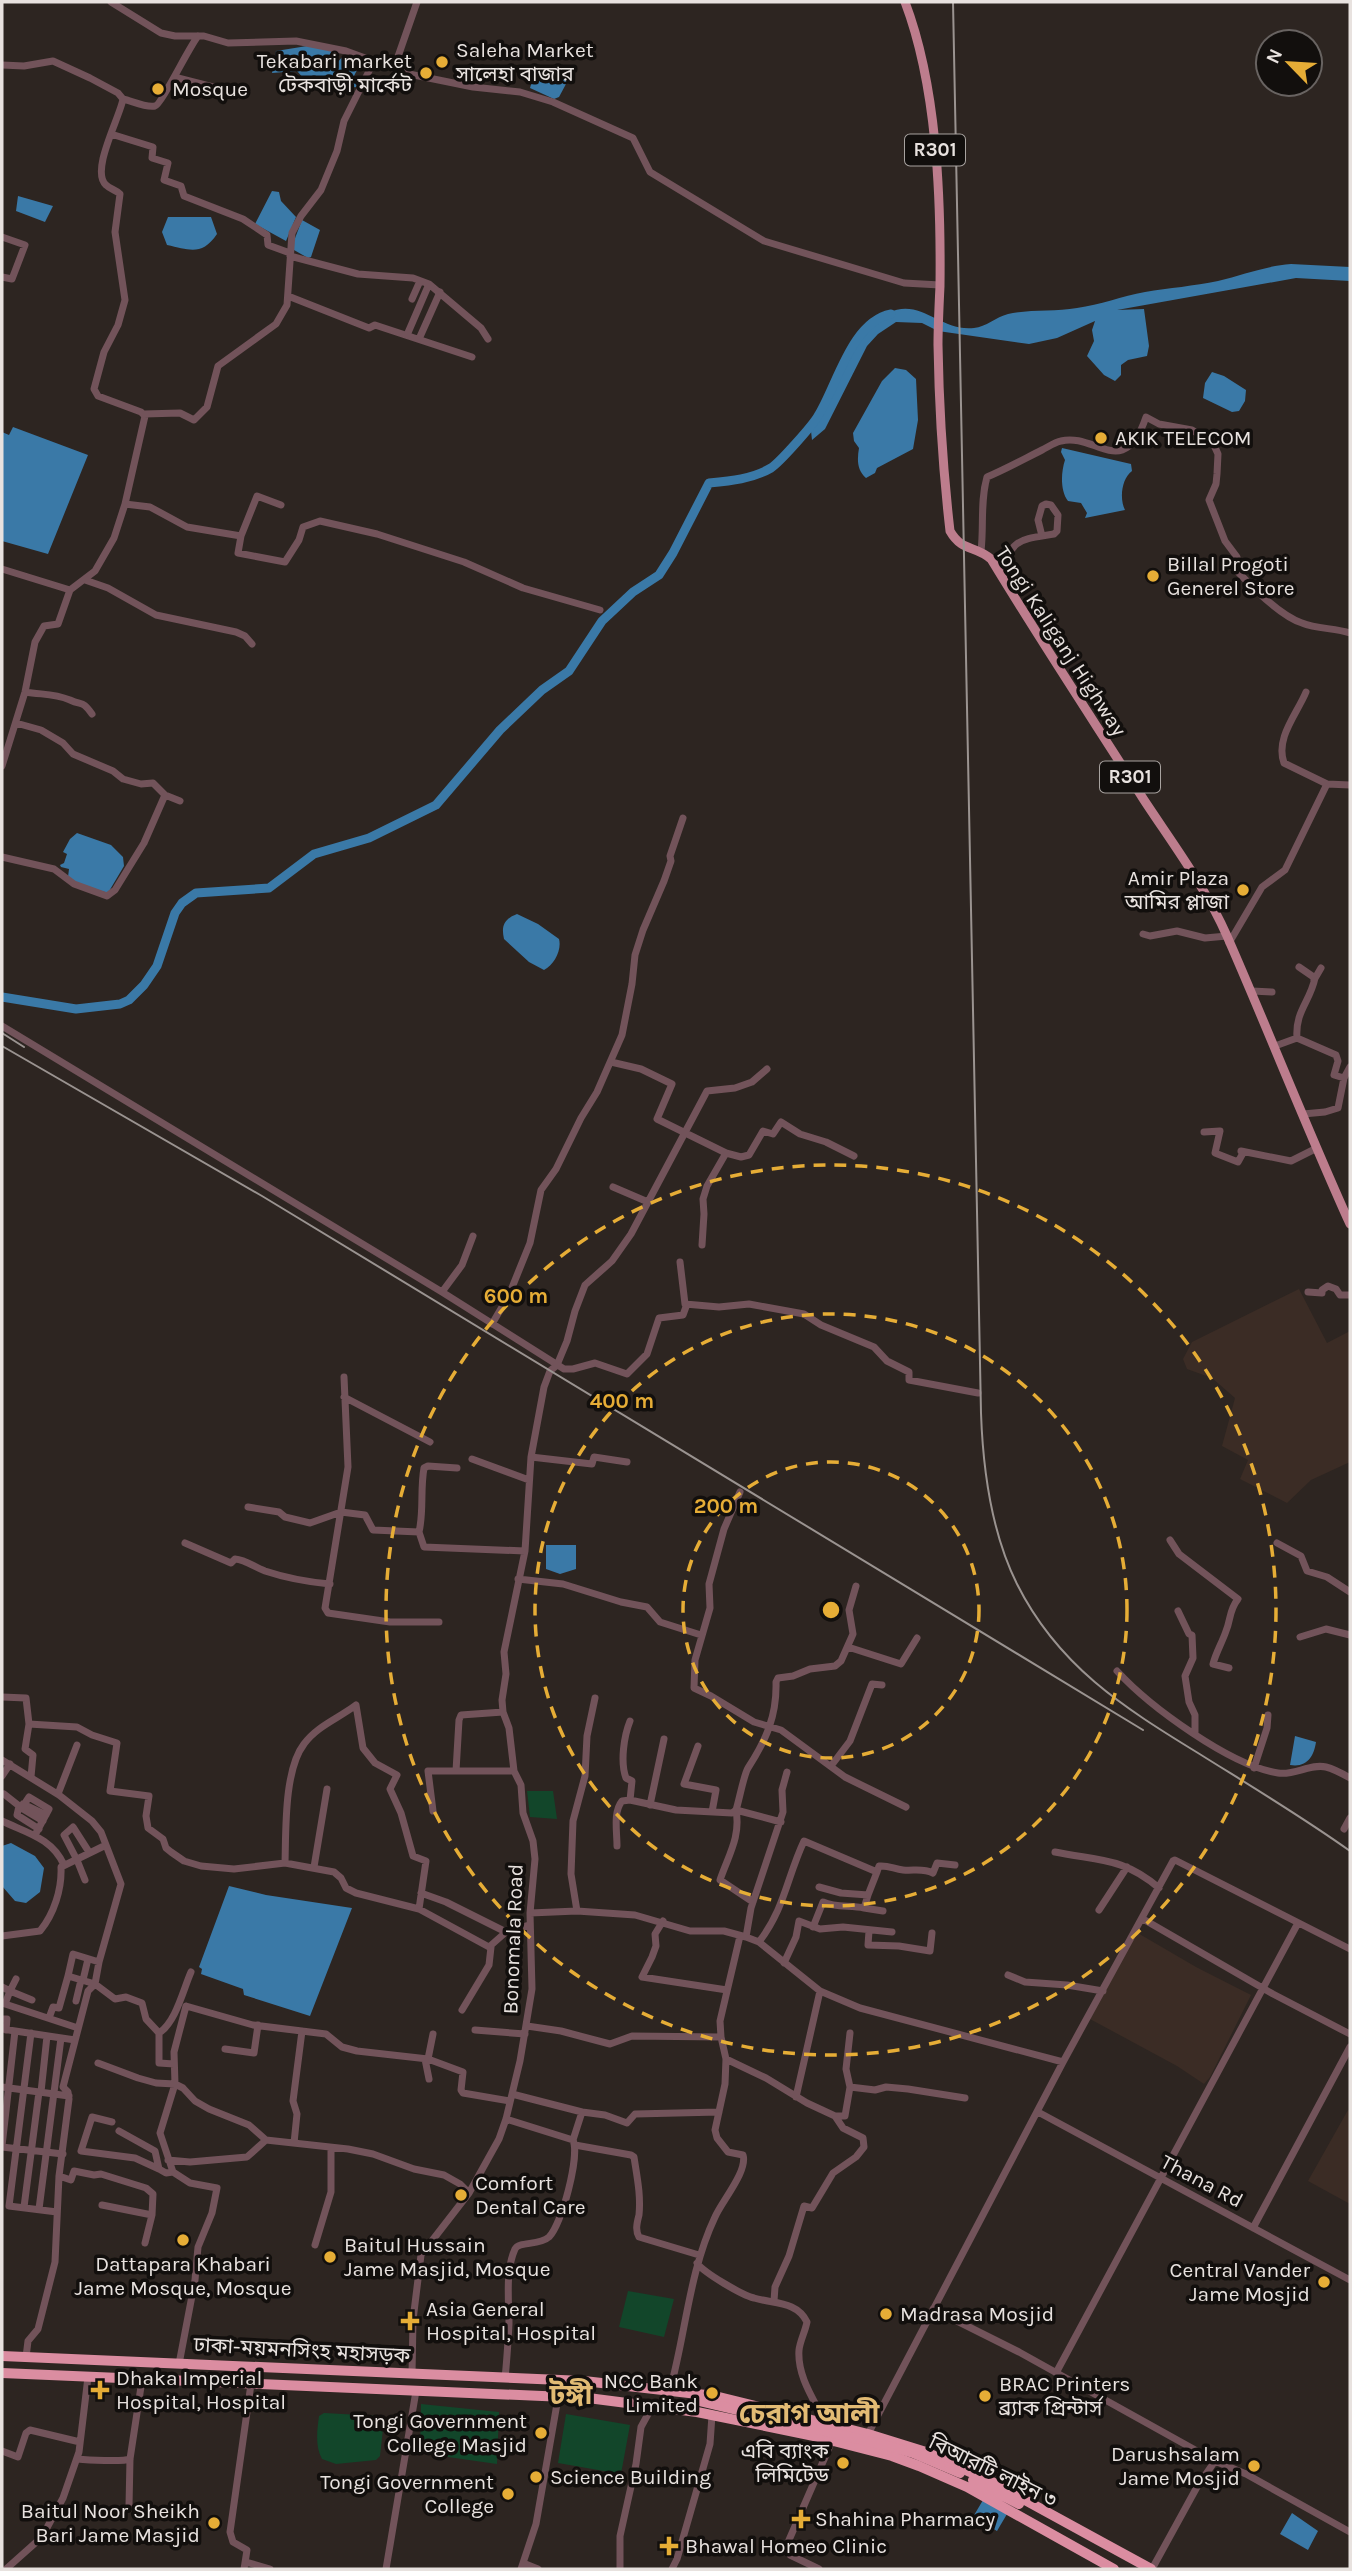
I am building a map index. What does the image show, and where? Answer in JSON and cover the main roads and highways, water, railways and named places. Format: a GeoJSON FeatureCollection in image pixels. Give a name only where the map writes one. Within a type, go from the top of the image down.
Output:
{"type":"FeatureCollection","features":[{"type":"Feature","properties":{"kind":"highway","name":"ঢাকা-ময়মনসিংহ মহাসড়ক"},"geometry":{"type":"LineString","coordinates":[[2,2356],[614,2383],[715,2396],[868,2434],[926,2452],[992,2482],[1151,2569]]}},
{"type":"Feature","properties":{"kind":"highway","name":"ঢাকা-ময়মনসিংহ মহাসড়ক"},"geometry":{"type":"LineString","coordinates":[[2,2373],[588,2398],[712,2415],[892,2456],[943,2475],[1114,2569]]}},
{"type":"Feature","properties":{"kind":"highway","name":"বিআরটি লাইন ৩"},"geometry":{"type":"LineString","coordinates":[[699,2402],[913,2453],[960,2473],[1139,2569]]}},
{"type":"Feature","properties":{"kind":"main road","name":"Tongi Kaliganj Highway"},"geometry":{"type":"LineString","coordinates":[[905,2],[913,21],[933,121],[940,285],[938,343],[945,486],[950,531],[964,548],[981,551],[990,559],[1201,888],[1252,991],[1315,1149],[1350,1224]]}},
{"type":"Feature","properties":{"kind":"water"},"geometry":{"type":"Polygon","coordinates":[[[307,46],[332,50],[329,60],[337,63],[343,56],[364,64],[362,69],[358,68],[353,78],[358,87],[335,88],[329,81],[305,80],[297,71],[272,73],[276,51],[307,46]]]}},
{"type":"Feature","properties":{"kind":"water"},"geometry":{"type":"Polygon","coordinates":[[[540,68],[567,78],[559,97],[554,99],[530,88],[535,71],[540,68]]]}},
{"type":"Feature","properties":{"kind":"water"},"geometry":{"type":"Polygon","coordinates":[[[272,191],[279,192],[281,201],[296,217],[286,241],[255,224],[272,191]]]}},
{"type":"Feature","properties":{"kind":"water"},"geometry":{"type":"Polygon","coordinates":[[[18,196],[53,206],[45,222],[16,211],[18,196]]]}},
{"type":"Feature","properties":{"kind":"water"},"geometry":{"type":"Polygon","coordinates":[[[168,217],[211,217],[217,234],[206,246],[195,250],[167,245],[162,232],[168,217]]]}},
{"type":"Feature","properties":{"kind":"water"},"geometry":{"type":"Polygon","coordinates":[[[302,220],[320,230],[311,257],[308,258],[292,246],[302,220]]]}},
{"type":"Feature","properties":{"kind":"water"},"geometry":{"type":"Polygon","coordinates":[[[1291,264],[1350,267],[1350,281],[1296,278],[1117,310],[1144,309],[1149,346],[1147,356],[1128,360],[1121,365],[1121,375],[1115,381],[1104,375],[1087,356],[1094,341],[1092,330],[1095,321],[1057,338],[1029,344],[938,331],[922,323],[896,322],[878,334],[867,346],[825,429],[812,440],[811,431],[829,401],[851,351],[873,323],[888,313],[911,309],[951,325],[974,328],[1008,314],[1086,307],[1136,294],[1209,283],[1291,264]]]}},
{"type":"Feature","properties":{"kind":"water"},"geometry":{"type":"Polygon","coordinates":[[[895,368],[906,370],[916,379],[918,420],[913,449],[877,468],[875,473],[866,478],[859,468],[859,448],[853,433],[882,381],[895,368]]]}},
{"type":"Feature","properties":{"kind":"water"},"geometry":{"type":"Polygon","coordinates":[[[1212,372],[1246,390],[1245,401],[1239,411],[1232,412],[1203,398],[1205,383],[1212,372]]]}},
{"type":"Feature","properties":{"kind":"water"},"geometry":{"type":"Polygon","coordinates":[[[13,427],[88,455],[48,554],[2,541],[2,432],[9,435],[13,427]]]}},
{"type":"Feature","properties":{"kind":"water"},"geometry":{"type":"Polygon","coordinates":[[[1062,448],[1131,464],[1132,471],[1122,489],[1125,510],[1085,518],[1087,513],[1081,503],[1068,501],[1062,487],[1065,460],[1062,448]]]}},
{"type":"Feature","properties":{"kind":"water"},"geometry":{"type":"Polygon","coordinates":[[[77,833],[111,845],[123,857],[124,866],[108,893],[79,884],[68,877],[69,869],[61,867],[67,854],[63,852],[77,833]]]}},
{"type":"Feature","properties":{"kind":"water"},"geometry":{"type":"Polygon","coordinates":[[[517,914],[538,924],[559,939],[556,957],[544,970],[529,962],[504,939],[504,924],[517,914]]]}},
{"type":"Feature","properties":{"kind":"water"},"geometry":{"type":"Polygon","coordinates":[[[546,1545],[576,1545],[576,1569],[560,1574],[546,1569],[546,1545]]]}},
{"type":"Feature","properties":{"kind":"water"},"geometry":{"type":"Polygon","coordinates":[[[1295,1736],[1316,1742],[1309,1760],[1301,1765],[1290,1765],[1295,1736]]]}},
{"type":"Feature","properties":{"kind":"water"},"geometry":{"type":"Polygon","coordinates":[[[11,1843],[35,1856],[44,1868],[40,1892],[26,1903],[15,1901],[2,1886],[2,1846],[11,1843]]]}},
{"type":"Feature","properties":{"kind":"water"},"geometry":{"type":"Polygon","coordinates":[[[229,1886],[266,1895],[352,1908],[310,2016],[244,1995],[243,1989],[201,1974],[202,1969],[199,1967],[229,1886]]]}},
{"type":"Feature","properties":{"kind":"water"},"geometry":{"type":"Polygon","coordinates":[[[983,2500],[1007,2514],[997,2531],[973,2517],[983,2500]]]}},
{"type":"Feature","properties":{"kind":"water"},"geometry":{"type":"Polygon","coordinates":[[[1292,2513],[1318,2531],[1308,2550],[1280,2534],[1292,2513]]]}},
{"type":"Feature","properties":{"kind":"waterway"},"geometry":{"type":"LineString","coordinates":[[2,997],[76,1009],[120,1004],[129,1000],[144,985],[157,966],[175,913],[182,903],[196,893],[269,888],[314,854],[369,838],[436,805],[500,730],[542,690],[569,671],[602,621],[633,592],[659,575],[709,483],[764,472],[796,444],[818,416],[855,342],[877,319],[891,314]]}},
{"type":"Feature","properties":{"kind":"railway"},"geometry":{"type":"LineString","coordinates":[[953,2],[981,1413],[990,1501],[1001,1544],[1017,1584],[1033,1613],[1073,1661],[1095,1682],[1144,1719],[1350,1851]]}},
{"type":"Feature","properties":{"kind":"railway"},"geometry":{"type":"LineString","coordinates":[[2,1033],[24,1047]]}},
{"type":"Feature","properties":{"kind":"railway"},"geometry":{"type":"LineString","coordinates":[[2,1046],[262,1196],[1143,1730]]}},
{"type":"Feature","properties":{"kind":"place","name":"Saleha Market সালেহা বাজার"},"geometry":{"type":"Point","coordinates":[442,62]}},
{"type":"Feature","properties":{"kind":"place","name":"Tekabari market টেকবাড়ী মার্কেট"},"geometry":{"type":"Point","coordinates":[426,73]}},
{"type":"Feature","properties":{"kind":"place","name":"Mosque"},"geometry":{"type":"Point","coordinates":[158,89]}},
{"type":"Feature","properties":{"kind":"place","name":"AKIK TELECOM"},"geometry":{"type":"Point","coordinates":[1101,438]}},
{"type":"Feature","properties":{"kind":"place","name":"Billal Progoti Generel Store"},"geometry":{"type":"Point","coordinates":[1153,576]}},
{"type":"Feature","properties":{"kind":"place","name":"Amir Plaza আমির প্লাজা"},"geometry":{"type":"Point","coordinates":[1243,890]}},
{"type":"Feature","properties":{"kind":"place","name":"Comfort Dental Care"},"geometry":{"type":"Point","coordinates":[461,2195]}},
{"type":"Feature","properties":{"kind":"place","name":"Dattapara Khabari Jame Mosque, Mosque"},"geometry":{"type":"Point","coordinates":[183,2240]}},
{"type":"Feature","properties":{"kind":"place","name":"Baitul Hussain Jame Masjid, Mosque"},"geometry":{"type":"Point","coordinates":[330,2257]}},
{"type":"Feature","properties":{"kind":"place","name":"Central Vander Jame Mosjid"},"geometry":{"type":"Point","coordinates":[1324,2282]}},
{"type":"Feature","properties":{"kind":"place","name":"Madrasa Mosjid"},"geometry":{"type":"Point","coordinates":[886,2314]}},
{"type":"Feature","properties":{"kind":"place","name":"Asia General Hospital, Hospital"},"geometry":{"type":"Point","coordinates":[410,2321]}},
{"type":"Feature","properties":{"kind":"place","name":"Dhaka Imperial Hospital, Hospital"},"geometry":{"type":"Point","coordinates":[100,2390]}},
{"type":"Feature","properties":{"kind":"place","name":"NCC Bank Limited"},"geometry":{"type":"Point","coordinates":[712,2393]}},
{"type":"Feature","properties":{"kind":"place","name":"BRAC Printers ব্র্যাক প্রিন্টার্স"},"geometry":{"type":"Point","coordinates":[985,2396]}},
{"type":"Feature","properties":{"kind":"place","name":"Tongi Government College Masjid"},"geometry":{"type":"Point","coordinates":[541,2433]}},
{"type":"Feature","properties":{"kind":"place","name":"এবি ব্যাংক লিমিটেড"},"geometry":{"type":"Point","coordinates":[843,2463]}},
{"type":"Feature","properties":{"kind":"place","name":"Darushsalam Jame Mosjid"},"geometry":{"type":"Point","coordinates":[1254,2466]}},
{"type":"Feature","properties":{"kind":"place","name":"Science Building"},"geometry":{"type":"Point","coordinates":[536,2477]}},
{"type":"Feature","properties":{"kind":"place","name":"Tongi Government College"},"geometry":{"type":"Point","coordinates":[508,2494]}},
{"type":"Feature","properties":{"kind":"place","name":"Shahina Pharmacy"},"geometry":{"type":"Point","coordinates":[801,2519]}},
{"type":"Feature","properties":{"kind":"place","name":"Baitul Noor Sheikh Bari Jame Masjid"},"geometry":{"type":"Point","coordinates":[214,2523]}},
{"type":"Feature","properties":{"kind":"place","name":"Bhawal Homeo Clinic"},"geometry":{"type":"Point","coordinates":[669,2546]}},
{"type":"Feature","properties":{"kind":"district","name":"টঙ্গী"},"geometry":{"type":"Point","coordinates":[571,2394]}},
{"type":"Feature","properties":{"kind":"district","name":"চেরাগ আলী"},"geometry":{"type":"Point","coordinates":[809,2413]}}]}
